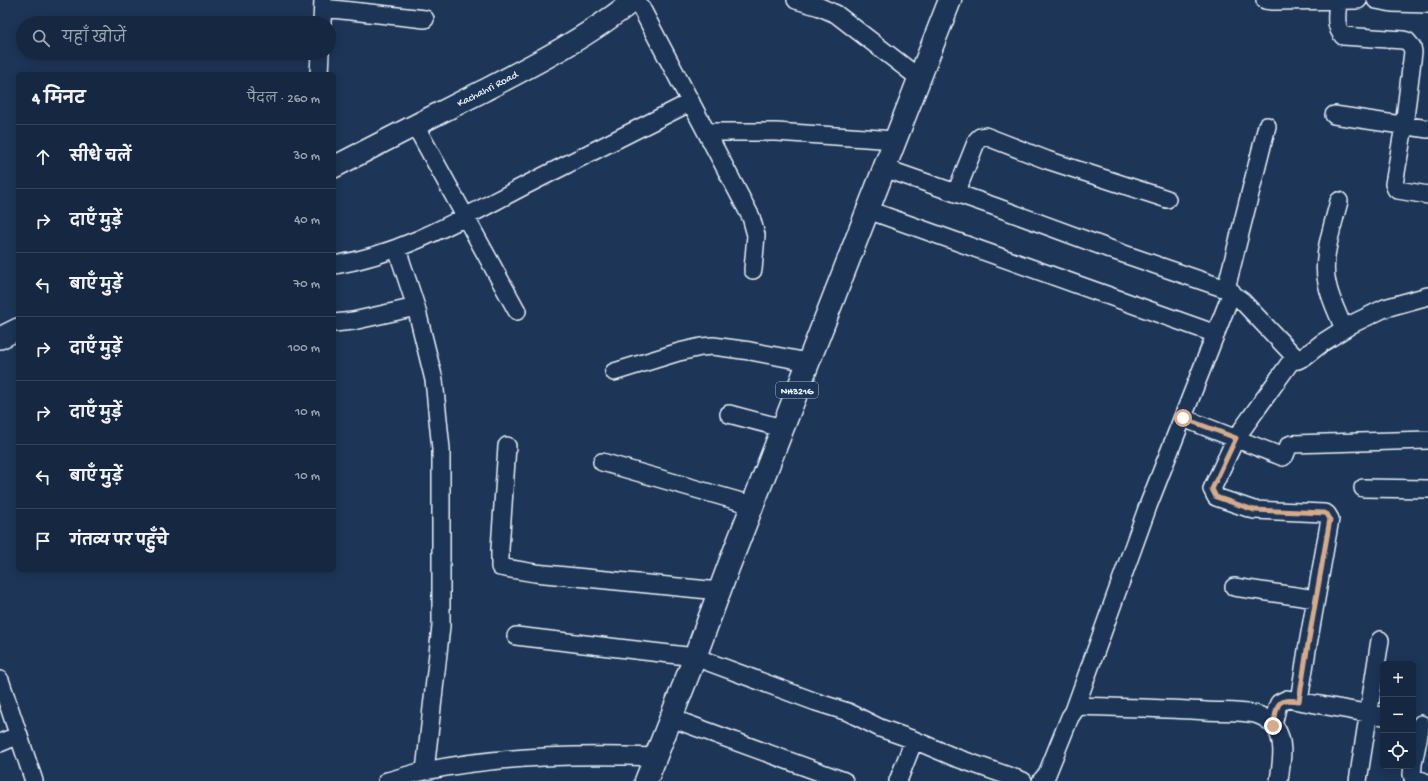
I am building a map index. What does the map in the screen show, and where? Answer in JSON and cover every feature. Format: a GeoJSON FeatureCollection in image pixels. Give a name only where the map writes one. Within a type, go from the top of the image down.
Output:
{"type":"FeatureCollection","features":[{"type":"Feature","properties":{"kind":"highway","name":"NH321G"},"geometry":{"type":"LineString","coordinates":[[646,781],[695,657],[752,505],[950,0]]}},
{"type":"Feature","properties":{"kind":"main road","name":"Kachahri Road"},"geometry":{"type":"LineString","coordinates":[[336,166],[516,74],[575,42],[636,0]]}},
{"type":"Feature","properties":{"kind":"main road"},"geometry":{"type":"LineString","coordinates":[[0,338],[16,330]]}},
{"type":"Feature","properties":{"kind":"street"},"geometry":{"type":"LineString","coordinates":[[636,0],[692,102],[751,217],[755,227],[756,242],[753,270]]}},
{"type":"Feature","properties":{"kind":"street"},"geometry":{"type":"LineString","coordinates":[[796,0],[820,7],[836,14],[920,78]]}},
{"type":"Feature","properties":{"kind":"street"},"geometry":{"type":"LineString","coordinates":[[1265,0],[1273,2],[1358,0]]}},
{"type":"Feature","properties":{"kind":"street"},"geometry":{"type":"LineString","coordinates":[[1376,0],[1392,3],[1428,4]]}},
{"type":"Feature","properties":{"kind":"street"},"geometry":{"type":"LineString","coordinates":[[1338,1],[1337,24],[1338,29],[1343,36],[1403,40],[1407,41],[1412,47],[1413,52],[1404,126],[1395,186],[1396,189],[1402,191],[1428,195]]}},
{"type":"Feature","properties":{"kind":"street"},"geometry":{"type":"LineString","coordinates":[[323,10],[425,19]]}},
{"type":"Feature","properties":{"kind":"street"},"geometry":{"type":"LineString","coordinates":[[319,72],[320,60]]}},
{"type":"Feature","properties":{"kind":"street"},"geometry":{"type":"LineString","coordinates":[[336,265],[352,262],[397,249],[429,235],[692,102]]}},
{"type":"Feature","properties":{"kind":"street"},"geometry":{"type":"LineString","coordinates":[[1334,115],[1428,129]]}},
{"type":"Feature","properties":{"kind":"street"},"geometry":{"type":"LineString","coordinates":[[415,125],[517,311]]}},
{"type":"Feature","properties":{"kind":"street"},"geometry":{"type":"LineString","coordinates":[[1041,781],[1047,774],[1063,733],[1074,711],[1148,506],[1216,334],[1229,291],[1267,126]]}},
{"type":"Feature","properties":{"kind":"street"},"geometry":{"type":"LineString","coordinates":[[707,132],[776,132],[895,140]]}},
{"type":"Feature","properties":{"kind":"street"},"geometry":{"type":"LineString","coordinates":[[956,193],[977,140],[980,137],[985,136],[1047,160],[1167,199]]}},
{"type":"Feature","properties":{"kind":"street"},"geometry":{"type":"LineString","coordinates":[[884,168],[1229,291],[1242,301],[1298,360],[1302,359],[1322,343],[1344,329],[1385,308],[1428,296]]}},
{"type":"Feature","properties":{"kind":"street"},"geometry":{"type":"LineString","coordinates":[[1339,201],[1326,259],[1326,274],[1329,291],[1344,329]]}},
{"type":"Feature","properties":{"kind":"street"},"geometry":{"type":"LineString","coordinates":[[868,210],[1216,334]]}},
{"type":"Feature","properties":{"kind":"street"},"geometry":{"type":"LineString","coordinates":[[397,249],[416,307],[434,380],[441,449],[441,626],[425,771]]}},
{"type":"Feature","properties":{"kind":"street"},"geometry":{"type":"LineString","coordinates":[[336,323],[353,321],[416,307]]}},
{"type":"Feature","properties":{"kind":"street"},"geometry":{"type":"LineString","coordinates":[[614,372],[680,352],[713,346],[750,351],[808,362]]}},
{"type":"Feature","properties":{"kind":"street"},"geometry":{"type":"LineString","coordinates":[[1294,357],[1236,438],[1212,489],[1216,497],[1254,510],[1324,513],[1329,516],[1330,523],[1299,701]]}},
{"type":"Feature","properties":{"kind":"street"},"geometry":{"type":"LineString","coordinates":[[729,414],[782,428]]}},
{"type":"Feature","properties":{"kind":"street"},"geometry":{"type":"LineString","coordinates":[[1183,418],[1282,457],[1285,455],[1289,445],[1292,444],[1428,440]]}},
{"type":"Feature","properties":{"kind":"street"},"geometry":{"type":"LineString","coordinates":[[507,446],[500,567],[535,573],[719,591]]}},
{"type":"Feature","properties":{"kind":"street"},"geometry":{"type":"LineString","coordinates":[[602,462],[752,505]]}},
{"type":"Feature","properties":{"kind":"street"},"geometry":{"type":"LineString","coordinates":[[1363,488],[1428,489]]}},
{"type":"Feature","properties":{"kind":"street"},"geometry":{"type":"LineString","coordinates":[[1234,587],[1316,599]]}},
{"type":"Feature","properties":{"kind":"street"},"geometry":{"type":"LineString","coordinates":[[516,636],[695,657],[816,702],[848,712],[880,728],[914,740],[954,757],[1023,781]]}},
{"type":"Feature","properties":{"kind":"street"},"geometry":{"type":"LineString","coordinates":[[1358,781],[1376,715],[1380,640]]}},
{"type":"Feature","properties":{"kind":"street"},"geometry":{"type":"LineString","coordinates":[[0,680],[34,781]]}},
{"type":"Feature","properties":{"kind":"street"},"geometry":{"type":"LineString","coordinates":[[1273,726],[1279,703],[1287,699],[1376,715]]}},
{"type":"Feature","properties":{"kind":"street"},"geometry":{"type":"LineString","coordinates":[[1074,711],[1077,707],[1081,706],[1222,712],[1256,715],[1269,721],[1278,734],[1281,742],[1282,750],[1279,781]]}},
{"type":"Feature","properties":{"kind":"street"},"geometry":{"type":"LineString","coordinates":[[671,718],[821,777],[844,781]]}},
{"type":"Feature","properties":{"kind":"street"},"geometry":{"type":"LineString","coordinates":[[1416,750],[1421,724]]}},
{"type":"Feature","properties":{"kind":"street"},"geometry":{"type":"LineString","coordinates":[[0,743],[19,735]]}},
{"type":"Feature","properties":{"kind":"street"},"geometry":{"type":"LineString","coordinates":[[898,781],[914,740]]}},
{"type":"Feature","properties":{"kind":"street"},"geometry":{"type":"LineString","coordinates":[[387,781],[425,771],[509,759],[612,755],[655,758]]}},
{"type":"Feature","properties":{"kind":"street"},"geometry":{"type":"LineString","coordinates":[[1413,769],[1413,778],[1423,781]]}},
{"type":"Feature","properties":{"kind":"route"},"geometry":{"type":"LineString","coordinates":[[1183,418],[1236,438],[1213,486],[1212,492],[1216,497],[1254,510],[1324,513],[1327,514],[1330,519],[1299,701],[1287,699],[1282,700],[1277,708],[1273,726]]}}]}
